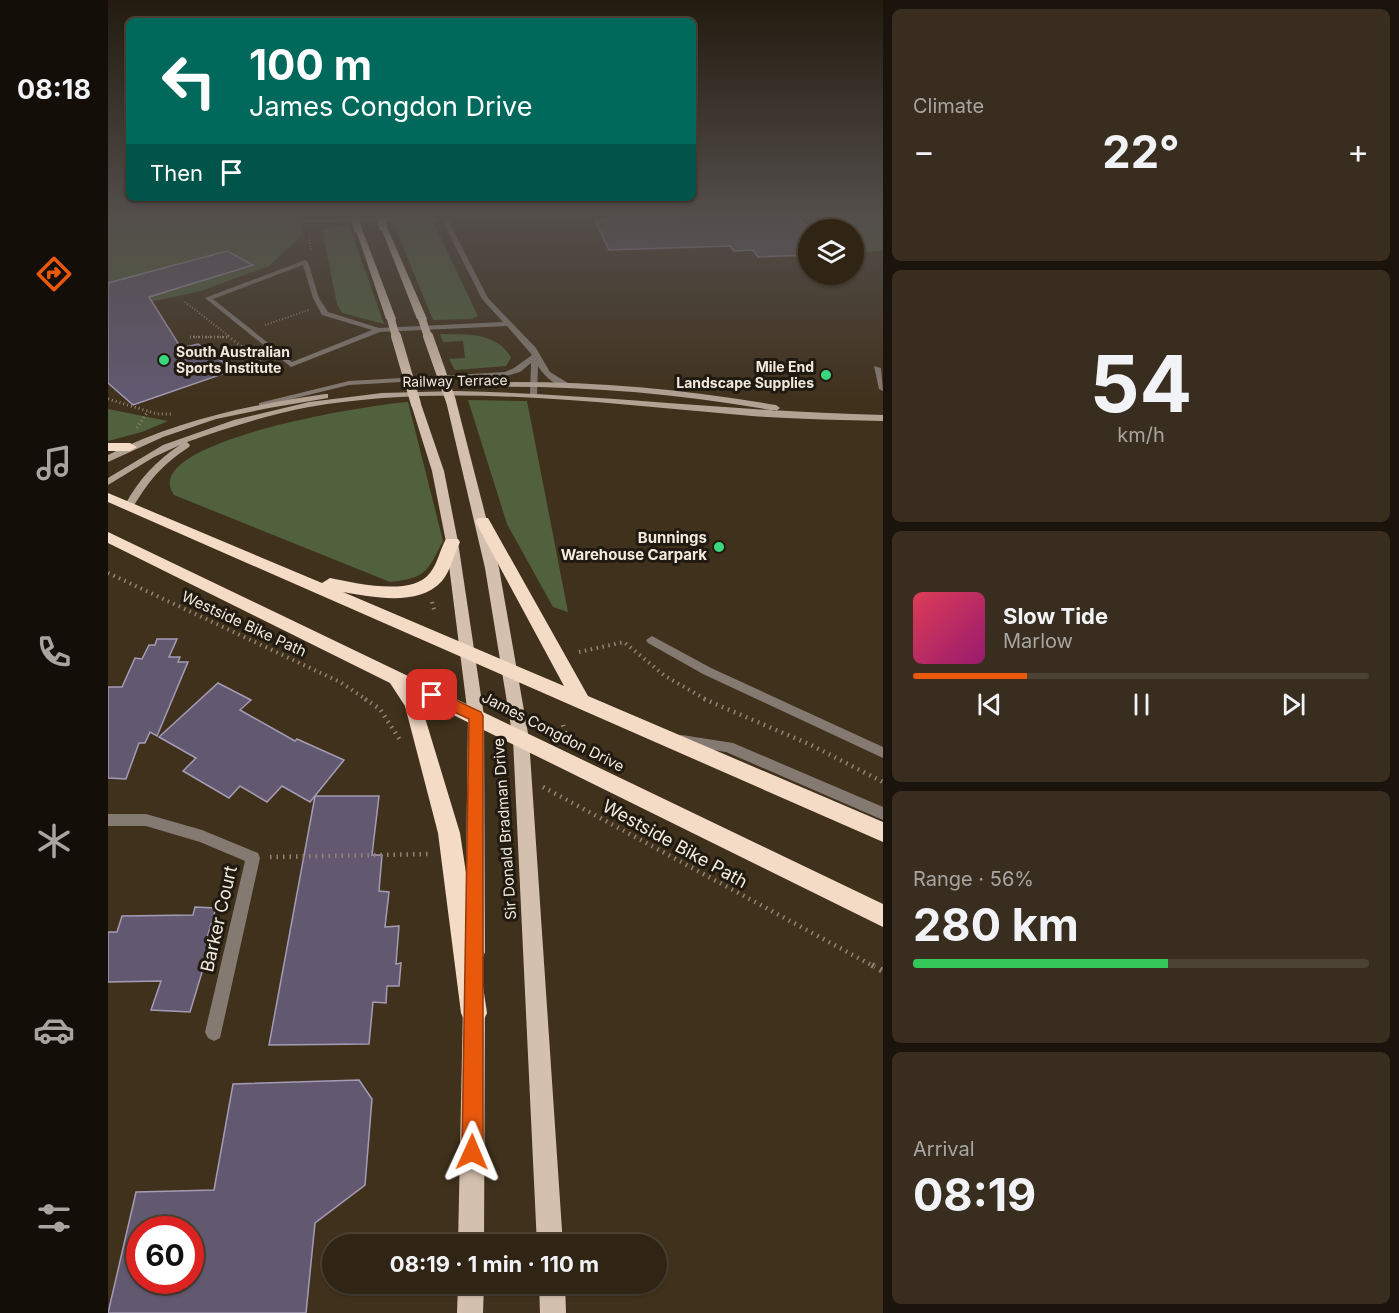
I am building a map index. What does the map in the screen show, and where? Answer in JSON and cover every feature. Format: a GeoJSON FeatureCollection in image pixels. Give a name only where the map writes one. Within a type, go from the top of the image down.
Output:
{"type":"FeatureCollection","features":[{"type":"Feature","properties":{"kind":"highway"},"geometry":{"type":"LineString","coordinates":[[108,447],[130,447]]}},
{"type":"Feature","properties":{"kind":"highway"},"geometry":{"type":"LineString","coordinates":[[108,497],[307,581],[468,654],[583,704],[672,739],[883,832]]}},
{"type":"Feature","properties":{"kind":"highway"},"geometry":{"type":"LineString","coordinates":[[483,520],[583,704]]}},
{"type":"Feature","properties":{"kind":"highway","name":"James Congdon Drive"},"geometry":{"type":"LineString","coordinates":[[108,537],[883,916]]}},
{"type":"Feature","properties":{"kind":"highway"},"geometry":{"type":"LineString","coordinates":[[307,581],[392,592],[418,588],[435,578],[452,542]]}},
{"type":"Feature","properties":{"kind":"highway"},"geometry":{"type":"LineString","coordinates":[[396,677],[414,705],[452,853],[474,1013]]}},
{"type":"Feature","properties":{"kind":"main road","name":"Sir Donald Bradman Drive"},"geometry":{"type":"LineString","coordinates":[[375,276],[391,319],[438,471],[452,542],[476,716],[471,1234]]}},
{"type":"Feature","properties":{"kind":"main road","name":"Sir Donald Bradman Drive"},"geometry":{"type":"LineString","coordinates":[[404,276],[423,319],[451,401],[483,520],[513,673],[526,776],[549,1234]]}},
{"type":"Feature","properties":{"kind":"main road","name":"Railway Terrace"},"geometry":{"type":"LineString","coordinates":[[108,482],[164,448],[204,432],[284,411],[391,395],[534,389],[565,385],[716,398],[819,416]]}},
{"type":"Feature","properties":{"kind":"main road","name":"Railway Terrace"},"geometry":{"type":"LineString","coordinates":[[108,459],[130,447],[201,418],[262,405],[391,389],[534,389],[819,416],[883,418]]}},
{"type":"Feature","properties":{"kind":"main road"},"geometry":{"type":"LineString","coordinates":[[130,505],[141,482],[160,463],[204,432]]}},
{"type":"Feature","properties":{"kind":"main road"},"geometry":{"type":"LineString","coordinates":[[470,1313],[471,1294]]}},
{"type":"Feature","properties":{"kind":"main road"},"geometry":{"type":"LineString","coordinates":[[553,1294],[554,1313]]}},
{"type":"Feature","properties":{"kind":"street"},"geometry":{"type":"LineString","coordinates":[[267,276],[208,298],[291,365],[379,330],[510,324]]}},
{"type":"Feature","properties":{"kind":"street"},"geometry":{"type":"LineString","coordinates":[[309,276],[316,298],[325,313],[379,330]]}},
{"type":"Feature","properties":{"kind":"street"},"geometry":{"type":"LineString","coordinates":[[473,276],[485,299],[533,350],[547,374],[565,385]]}},
{"type":"Feature","properties":{"kind":"street"},"geometry":{"type":"LineString","coordinates":[[534,389],[535,356]]}},
{"type":"Feature","properties":{"kind":"street"},"geometry":{"type":"LineString","coordinates":[[262,405],[349,383],[506,374],[517,370],[535,356]]}},
{"type":"Feature","properties":{"kind":"street"},"geometry":{"type":"LineString","coordinates":[[877,369],[883,389]]}},
{"type":"Feature","properties":{"kind":"street"},"geometry":{"type":"LineString","coordinates":[[652,640],[707,671],[883,753]]}},
{"type":"Feature","properties":{"kind":"street"},"geometry":{"type":"LineString","coordinates":[[672,739],[728,747],[883,814]]}},
{"type":"Feature","properties":{"kind":"street","name":"Barker Court"},"geometry":{"type":"LineString","coordinates":[[108,820],[146,820],[202,837],[253,858],[214,1032]]}},
{"type":"Feature","properties":{"kind":"path"},"geometry":{"type":"LineString","coordinates":[[185,302],[268,368]]}},
{"type":"Feature","properties":{"kind":"path"},"geometry":{"type":"LineString","coordinates":[[264,325],[309,310]]}},
{"type":"Feature","properties":{"kind":"path"},"geometry":{"type":"LineString","coordinates":[[190,337],[229,337],[239,333]]}},
{"type":"Feature","properties":{"kind":"path"},"geometry":{"type":"LineString","coordinates":[[108,399],[148,411]]}},
{"type":"Feature","properties":{"kind":"path","name":"Westside Bike Path"},"geometry":{"type":"LineString","coordinates":[[108,573],[340,682],[380,709],[402,745]]}},
{"type":"Feature","properties":{"kind":"path"},"geometry":{"type":"LineString","coordinates":[[579,652],[624,642],[645,663],[684,690],[721,709],[799,740],[883,782]]}},
{"type":"Feature","properties":{"kind":"path"},"geometry":{"type":"LineString","coordinates":[[563,725],[567,744]]}},
{"type":"Feature","properties":{"kind":"path","name":"Westside Bike Path"},"geometry":{"type":"LineString","coordinates":[[526,776],[641,842],[883,970]]}},
{"type":"Feature","properties":{"kind":"path"},"geometry":{"type":"LineString","coordinates":[[253,858],[452,853]]}},
{"type":"Feature","properties":{"kind":"green space"},"geometry":{"type":"Polygon","coordinates":[[[108,276],[241,276],[201,291],[108,311],[108,276]]]}},
{"type":"Feature","properties":{"kind":"green space"},"geometry":{"type":"Polygon","coordinates":[[[331,276],[367,276],[384,324],[342,313],[337,304],[331,276]]]}},
{"type":"Feature","properties":{"kind":"green space"},"geometry":{"type":"Polygon","coordinates":[[[415,276],[459,276],[478,316],[471,319],[433,320],[415,276]]]}},
{"type":"Feature","properties":{"kind":"green space"},"geometry":{"type":"Polygon","coordinates":[[[440,334],[480,336],[489,339],[505,349],[511,358],[506,366],[455,370],[449,359],[465,358],[463,341],[443,342],[440,334]]]}},
{"type":"Feature","properties":{"kind":"green space"},"geometry":{"type":"Polygon","coordinates":[[[468,400],[527,401],[568,612],[553,607],[507,524],[468,400]]]}},
{"type":"Feature","properties":{"kind":"green space"},"geometry":{"type":"Polygon","coordinates":[[[408,402],[443,541],[429,567],[411,578],[390,582],[174,495],[171,476],[189,458],[222,442],[309,418],[408,402]]]}},
{"type":"Feature","properties":{"kind":"green space"},"geometry":{"type":"Polygon","coordinates":[[[108,409],[168,421],[142,432],[108,441],[108,409]]]}},
{"type":"Feature","properties":{"kind":"building","name":"South Australian Sports Institute"},"geometry":{"type":"Polygon","coordinates":[[[133,276],[216,276],[149,297],[181,348],[198,344],[234,370],[133,405],[108,383],[108,283],[133,276]]]}},
{"type":"Feature","properties":{"kind":"building"},"geometry":{"type":"Polygon","coordinates":[[[157,639],[177,639],[169,657],[180,657],[178,662],[188,662],[157,736],[150,732],[145,743],[139,743],[126,779],[108,778],[108,687],[122,687],[135,658],[142,659],[149,645],[155,645],[157,639]]]}},
{"type":"Feature","properties":{"kind":"building"},"geometry":{"type":"Polygon","coordinates":[[[218,683],[251,700],[240,710],[295,741],[297,739],[344,760],[310,802],[282,786],[267,802],[240,786],[229,798],[183,771],[196,758],[159,737],[218,683]]]}},
{"type":"Feature","properties":{"kind":"building"},"geometry":{"type":"Polygon","coordinates":[[[315,796],[379,796],[372,855],[382,855],[379,891],[389,892],[385,927],[399,926],[396,964],[401,963],[399,986],[387,986],[386,1003],[373,1002],[369,1044],[269,1045],[315,796]]]}},
{"type":"Feature","properties":{"kind":"building"},"geometry":{"type":"Polygon","coordinates":[[[195,907],[216,908],[207,938],[212,939],[190,1012],[151,1010],[161,981],[108,982],[108,932],[117,932],[122,916],[193,915],[195,907]]]}},
{"type":"Feature","properties":{"kind":"building"},"geometry":{"type":"Polygon","coordinates":[[[359,1080],[372,1099],[365,1185],[315,1223],[306,1313],[108,1313],[126,1235],[126,1294],[204,1294],[204,1216],[130,1216],[136,1192],[214,1190],[233,1084],[359,1080]]]}},
{"type":"Feature","properties":{"kind":"place","name":"South Australian Sports Institute"},"geometry":{"type":"Point","coordinates":[164,360]}},
{"type":"Feature","properties":{"kind":"place","name":"Mile End Landscape Supplies"},"geometry":{"type":"Point","coordinates":[826,375]}},
{"type":"Feature","properties":{"kind":"place","name":"Bunnings Warehouse Carpark"},"geometry":{"type":"Point","coordinates":[719,547]}},
{"type":"Feature","properties":{"kind":"route"},"geometry":{"type":"LineString","coordinates":[[432,695],[476,716],[472,1152]]}}]}
